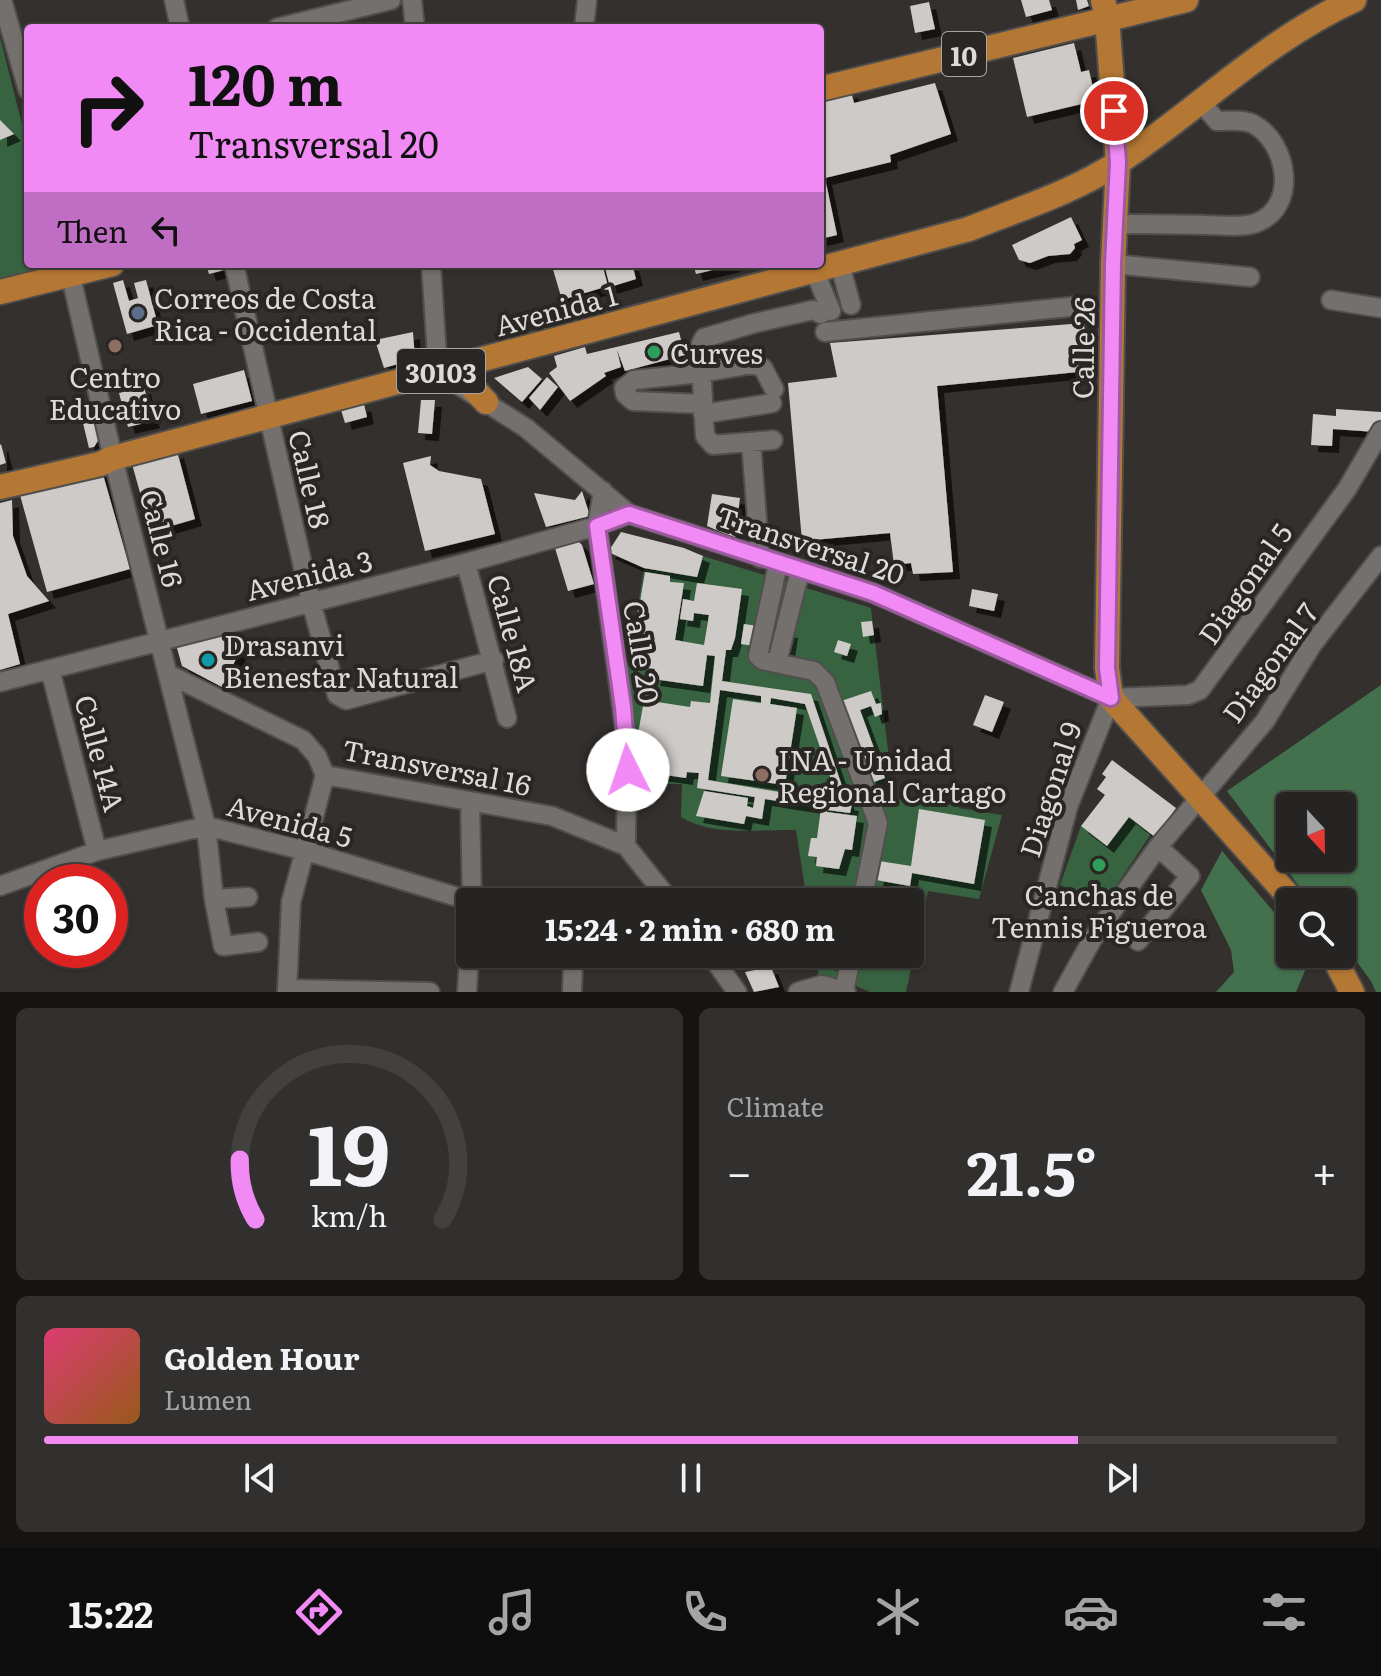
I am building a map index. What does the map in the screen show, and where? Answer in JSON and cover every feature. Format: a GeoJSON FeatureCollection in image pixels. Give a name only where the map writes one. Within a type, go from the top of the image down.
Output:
{"type":"FeatureCollection","features":[{"type":"Feature","properties":{"kind":"main road","name":"10"},"geometry":{"type":"LineString","coordinates":[[824,88],[1081,26],[1105,9],[1186,0]]}},
{"type":"Feature","properties":{"kind":"main road","name":"Avenida 1"},"geometry":{"type":"LineString","coordinates":[[0,487],[100,464],[268,415],[969,229],[1059,193],[1118,162],[1273,44],[1324,13],[1354,0]]}},
{"type":"Feature","properties":{"kind":"main road","name":"Calle 26"},"geometry":{"type":"LineString","coordinates":[[1105,9],[1118,162],[1113,264],[1107,668],[1111,698]]}},
{"type":"Feature","properties":{"kind":"main road"},"geometry":{"type":"LineString","coordinates":[[1081,26],[1098,40],[1110,61]]}},
{"type":"Feature","properties":{"kind":"main road"},"geometry":{"type":"LineString","coordinates":[[0,292],[70,269]]}},
{"type":"Feature","properties":{"kind":"main road"},"geometry":{"type":"LineString","coordinates":[[449,368],[486,402]]}},
{"type":"Feature","properties":{"kind":"main road","name":"Transversal 20"},"geometry":{"type":"LineString","coordinates":[[1111,698],[1283,888]]}},
{"type":"Feature","properties":{"kind":"main road"},"geometry":{"type":"LineString","coordinates":[[1339,968],[1352,992]]}},
{"type":"Feature","properties":{"kind":"street"},"geometry":{"type":"LineString","coordinates":[[2,0],[24,75]]}},
{"type":"Feature","properties":{"kind":"street"},"geometry":{"type":"LineString","coordinates":[[174,0],[179,24]]}},
{"type":"Feature","properties":{"kind":"street"},"geometry":{"type":"LineString","coordinates":[[293,24],[391,0]]}},
{"type":"Feature","properties":{"kind":"street"},"geometry":{"type":"LineString","coordinates":[[412,0],[415,24]]}},
{"type":"Feature","properties":{"kind":"street"},"geometry":{"type":"LineString","coordinates":[[584,24],[587,0]]}},
{"type":"Feature","properties":{"kind":"street"},"geometry":{"type":"LineString","coordinates":[[1115,224],[1241,225],[1254,223],[1274,209],[1281,199],[1284,162],[1261,129],[1249,122],[1217,121],[1200,101]]}},
{"type":"Feature","properties":{"kind":"street"},"geometry":{"type":"LineString","coordinates":[[1113,264],[1250,277]]}},
{"type":"Feature","properties":{"kind":"street"},"geometry":{"type":"LineString","coordinates":[[840,265],[851,305]]}},
{"type":"Feature","properties":{"kind":"street","name":"Calle 18"},"geometry":{"type":"LineString","coordinates":[[235,268],[311,602],[337,695],[346,700],[494,660]]}},
{"type":"Feature","properties":{"kind":"street"},"geometry":{"type":"LineString","coordinates":[[432,268],[449,368]]}},
{"type":"Feature","properties":{"kind":"street","name":"Calle 16"},"geometry":{"type":"LineString","coordinates":[[70,269],[113,458],[206,826],[223,946],[258,942]]}},
{"type":"Feature","properties":{"kind":"street"},"geometry":{"type":"LineString","coordinates":[[815,272],[826,319]]}},
{"type":"Feature","properties":{"kind":"street"},"geometry":{"type":"LineString","coordinates":[[1331,300],[1381,308]]}},
{"type":"Feature","properties":{"kind":"street"},"geometry":{"type":"LineString","coordinates":[[773,440],[713,445],[705,436],[700,346],[704,338],[813,310],[826,319],[1078,306]]}},
{"type":"Feature","properties":{"kind":"street"},"geometry":{"type":"LineString","coordinates":[[753,364],[763,368],[773,396],[703,409],[633,401],[625,394],[624,388],[634,380],[701,373],[753,364]]}},
{"type":"Feature","properties":{"kind":"street","name":"Transversal 20"},"geometry":{"type":"LineString","coordinates":[[486,402],[526,428],[629,514],[898,604],[1111,698]]}},
{"type":"Feature","properties":{"kind":"street","name":"Diagonal 5"},"geometry":{"type":"LineString","coordinates":[[1111,698],[1188,695],[1200,690],[1347,489],[1381,431]]}},
{"type":"Feature","properties":{"kind":"street"},"geometry":{"type":"LineString","coordinates":[[751,442],[769,561],[767,606],[758,656],[762,660],[814,671],[822,677],[878,823],[865,888]]}},
{"type":"Feature","properties":{"kind":"street","name":"Calle 20"},"geometry":{"type":"LineString","coordinates":[[603,491],[597,526],[627,744],[626,846]]}},
{"type":"Feature","properties":{"kind":"street","name":"Avenida 3"},"geometry":{"type":"LineString","coordinates":[[0,682],[466,563],[629,514]]}},
{"type":"Feature","properties":{"kind":"street","name":"Diagonal 7"},"geometry":{"type":"LineString","coordinates":[[1063,992],[1092,940],[1158,847],[1265,721],[1312,645],[1381,556]]}},
{"type":"Feature","properties":{"kind":"street","name":"Calle 18A"},"geometry":{"type":"LineString","coordinates":[[466,563],[507,718]]}},
{"type":"Feature","properties":{"kind":"street"},"geometry":{"type":"LineString","coordinates":[[777,662],[800,571]]}},
{"type":"Feature","properties":{"kind":"street"},"geometry":{"type":"LineString","coordinates":[[767,606],[788,612]]}},
{"type":"Feature","properties":{"kind":"street","name":"Calle 14A"},"geometry":{"type":"LineString","coordinates":[[50,669],[97,851]]}},
{"type":"Feature","properties":{"kind":"street","name":"Transversal 16"},"geometry":{"type":"LineString","coordinates":[[170,675],[303,740],[317,756],[325,775],[552,816],[626,846]]}},
{"type":"Feature","properties":{"kind":"street","name":"Diagonal 9"},"geometry":{"type":"LineString","coordinates":[[1019,992],[1068,807],[1111,698]]}},
{"type":"Feature","properties":{"kind":"street"},"geometry":{"type":"LineString","coordinates":[[325,775],[291,902],[287,991],[430,992]]}},
{"type":"Feature","properties":{"kind":"street"},"geometry":{"type":"LineString","coordinates":[[470,801],[473,888]]}},
{"type":"Feature","properties":{"kind":"street","name":"Avenida 5"},"geometry":{"type":"LineString","coordinates":[[0,886],[97,851],[206,826],[306,851],[456,897]]}},
{"type":"Feature","properties":{"kind":"street"},"geometry":{"type":"LineString","coordinates":[[626,846],[660,888]]}},
{"type":"Feature","properties":{"kind":"street"},"geometry":{"type":"LineString","coordinates":[[1138,941],[1190,876],[1158,847]]}},
{"type":"Feature","properties":{"kind":"street"},"geometry":{"type":"LineString","coordinates":[[214,899],[248,897]]}},
{"type":"Feature","properties":{"kind":"street"},"geometry":{"type":"LineString","coordinates":[[467,992],[468,968]]}},
{"type":"Feature","properties":{"kind":"street"},"geometry":{"type":"LineString","coordinates":[[572,992],[573,968]]}},
{"type":"Feature","properties":{"kind":"street"},"geometry":{"type":"LineString","coordinates":[[715,968],[720,992]]}},
{"type":"Feature","properties":{"kind":"street"},"geometry":{"type":"LineString","coordinates":[[720,968],[737,992]]}},
{"type":"Feature","properties":{"kind":"street"},"geometry":{"type":"LineString","coordinates":[[798,992],[822,985],[845,992],[849,968]]}},
{"type":"Feature","properties":{"kind":"green space"},"geometry":{"type":"Polygon","coordinates":[[[0,37],[24,132],[24,268],[50,268],[0,281],[0,37]]]}},
{"type":"Feature","properties":{"kind":"green space","name":"INA - Unidad Regional Cartago"},"geometry":{"type":"Polygon","coordinates":[[[703,556],[871,608],[890,767],[884,800],[960,799],[959,808],[1002,815],[979,899],[928,891],[924,909],[924,888],[805,888],[796,830],[737,831],[707,827],[681,817],[682,784],[635,784],[621,665],[629,662],[644,568],[697,577],[703,556]]]}},
{"type":"Feature","properties":{"kind":"green space"},"geometry":{"type":"Polygon","coordinates":[[[1381,685],[1381,992],[1376,992],[1356,961],[1356,888],[1300,888],[1288,872],[1356,872],[1356,792],[1276,792],[1276,856],[1227,791],[1381,685]]]}},
{"type":"Feature","properties":{"kind":"green space","name":"Canchas de Tennis Figueroa"},"geometry":{"type":"Polygon","coordinates":[[[1129,817],[1151,834],[1104,904],[1060,885],[1081,826],[1106,844],[1129,817]]]}},
{"type":"Feature","properties":{"kind":"green space"},"geometry":{"type":"Polygon","coordinates":[[[1222,851],[1276,915],[1276,968],[1306,968],[1296,992],[1216,992],[1234,972],[1231,950],[1201,890],[1222,851]]]}},
{"type":"Feature","properties":{"kind":"green space","name":"INA - Unidad Regional Cartago"},"geometry":{"type":"Polygon","coordinates":[[[817,968],[911,968],[906,992],[870,992],[840,979],[819,977],[817,968]]]}},
{"type":"Feature","properties":{"kind":"building"},"geometry":{"type":"Polygon","coordinates":[[[1021,0],[1049,0],[1052,10],[1026,17],[1021,0]]]}},
{"type":"Feature","properties":{"kind":"building"},"geometry":{"type":"Polygon","coordinates":[[[1076,0],[1087,0],[1089,6],[1078,10],[1076,0]]]}},
{"type":"Feature","properties":{"kind":"building"},"geometry":{"type":"Polygon","coordinates":[[[929,2],[935,29],[915,33],[910,6],[929,2]]]}},
{"type":"Feature","properties":{"kind":"building"},"geometry":{"type":"Polygon","coordinates":[[[1074,43],[1081,72],[1089,70],[1094,92],[1088,93],[1090,102],[1027,117],[1013,58],[1074,43]]]}},
{"type":"Feature","properties":{"kind":"building"},"geometry":{"type":"Polygon","coordinates":[[[935,83],[951,134],[890,155],[891,162],[825,178],[837,235],[824,238],[824,98],[851,91],[854,103],[935,83]]]}},
{"type":"Feature","properties":{"kind":"building"},"geometry":{"type":"Polygon","coordinates":[[[0,120],[14,134],[0,140],[0,120]]]}},
{"type":"Feature","properties":{"kind":"building"},"geometry":{"type":"Polygon","coordinates":[[[1071,217],[1082,240],[1074,244],[1075,248],[1070,254],[1048,256],[1030,263],[1019,260],[1012,245],[1071,217]]]}},
{"type":"Feature","properties":{"kind":"building"},"geometry":{"type":"Polygon","coordinates":[[[207,268],[228,269],[209,274],[207,268]]]}},
{"type":"Feature","properties":{"kind":"building"},"geometry":{"type":"Polygon","coordinates":[[[553,268],[603,268],[608,286],[562,300],[553,268]]]}},
{"type":"Feature","properties":{"kind":"building"},"geometry":{"type":"Polygon","coordinates":[[[605,268],[633,268],[636,279],[610,287],[605,268]]]}},
{"type":"Feature","properties":{"kind":"building"},"geometry":{"type":"Polygon","coordinates":[[[694,268],[721,268],[696,274],[694,268]]]}},
{"type":"Feature","properties":{"kind":"building","name":"Correos de Costa Rica - Occidental"},"geometry":{"type":"Polygon","coordinates":[[[123,280],[129,301],[138,298],[134,283],[146,280],[158,325],[127,334],[113,283],[123,280]]]}},
{"type":"Feature","properties":{"kind":"building"},"geometry":{"type":"Polygon","coordinates":[[[1084,323],[1088,371],[937,386],[953,572],[913,574],[911,563],[894,565],[890,533],[802,541],[788,383],[837,377],[830,343],[1084,323]]]}},
{"type":"Feature","properties":{"kind":"building"},"geometry":{"type":"Polygon","coordinates":[[[413,332],[415,359],[384,368],[375,340],[413,332]]]}},
{"type":"Feature","properties":{"kind":"building"},"geometry":{"type":"Polygon","coordinates":[[[679,332],[685,355],[625,371],[617,350],[621,367],[604,373],[606,376],[570,401],[549,373],[557,367],[554,356],[585,347],[587,354],[679,332]]]}},
{"type":"Feature","properties":{"kind":"building"},"geometry":{"type":"Polygon","coordinates":[[[528,367],[542,379],[522,402],[494,378],[528,367]]]}},
{"type":"Feature","properties":{"kind":"building"},"geometry":{"type":"Polygon","coordinates":[[[244,370],[252,401],[201,414],[193,384],[244,370]]]}},
{"type":"Feature","properties":{"kind":"building"},"geometry":{"type":"Polygon","coordinates":[[[547,377],[558,387],[540,410],[529,398],[547,377]]]}},
{"type":"Feature","properties":{"kind":"building"},"geometry":{"type":"Polygon","coordinates":[[[144,387],[153,421],[128,427],[119,393],[144,387]]]}},
{"type":"Feature","properties":{"kind":"building"},"geometry":{"type":"Polygon","coordinates":[[[421,400],[435,400],[432,434],[418,433],[421,400]]]}},
{"type":"Feature","properties":{"kind":"building"},"geometry":{"type":"Polygon","coordinates":[[[364,404],[367,417],[345,423],[341,410],[364,404]]]}},
{"type":"Feature","properties":{"kind":"building"},"geometry":{"type":"Polygon","coordinates":[[[1336,409],[1381,412],[1381,423],[1376,432],[1333,429],[1332,446],[1311,445],[1313,414],[1336,416],[1336,409]]]}},
{"type":"Feature","properties":{"kind":"building"},"geometry":{"type":"Polygon","coordinates":[[[93,416],[99,439],[94,447],[89,448],[82,419],[93,416]]]}},
{"type":"Feature","properties":{"kind":"building"},"geometry":{"type":"Polygon","coordinates":[[[0,445],[6,463],[0,465],[0,445]]]}},
{"type":"Feature","properties":{"kind":"building"},"geometry":{"type":"Polygon","coordinates":[[[177,451],[195,519],[151,532],[132,464],[177,451]]]}},
{"type":"Feature","properties":{"kind":"building"},"geometry":{"type":"Polygon","coordinates":[[[431,456],[430,465],[439,471],[481,479],[495,534],[425,551],[403,463],[431,456]]]}},
{"type":"Feature","properties":{"kind":"building"},"geometry":{"type":"Polygon","coordinates":[[[100,464],[130,569],[47,592],[18,488],[100,464]]]}},
{"type":"Feature","properties":{"kind":"building"},"geometry":{"type":"Polygon","coordinates":[[[582,491],[590,516],[546,527],[534,493],[575,500],[582,491]]]}},
{"type":"Feature","properties":{"kind":"building"},"geometry":{"type":"Polygon","coordinates":[[[712,494],[740,498],[735,538],[707,526],[712,494]]]}},
{"type":"Feature","properties":{"kind":"building"},"geometry":{"type":"Polygon","coordinates":[[[12,500],[13,536],[27,576],[49,601],[8,614],[20,664],[0,670],[0,503],[12,500]]]}},
{"type":"Feature","properties":{"kind":"building"},"geometry":{"type":"Polygon","coordinates":[[[621,532],[703,556],[697,577],[644,568],[608,552],[621,532]]]}},
{"type":"Feature","properties":{"kind":"building"},"geometry":{"type":"Polygon","coordinates":[[[578,541],[594,584],[568,591],[555,548],[578,541]]]}},
{"type":"Feature","properties":{"kind":"building"},"geometry":{"type":"Polygon","coordinates":[[[645,572],[670,576],[670,582],[684,583],[675,640],[704,645],[709,615],[694,613],[693,621],[680,619],[683,599],[694,601],[697,583],[742,589],[735,638],[731,650],[726,650],[722,681],[811,694],[848,804],[852,804],[850,813],[827,812],[857,816],[852,850],[845,849],[839,869],[816,866],[817,857],[808,856],[811,838],[817,838],[821,808],[765,799],[762,819],[746,816],[744,824],[696,816],[704,791],[748,798],[747,806],[753,808],[755,797],[697,788],[699,773],[687,772],[686,778],[638,771],[639,752],[635,751],[644,700],[690,707],[691,701],[710,703],[715,656],[707,655],[703,686],[653,679],[655,669],[642,667],[645,643],[649,637],[643,637],[642,645],[633,643],[645,572]],[[720,690],[708,780],[839,802],[805,704],[771,698],[770,704],[797,708],[785,785],[721,776],[733,699],[761,703],[761,696],[720,690]]]}},
{"type":"Feature","properties":{"kind":"building"},"geometry":{"type":"Polygon","coordinates":[[[972,589],[998,594],[994,611],[969,606],[972,589]]]}},
{"type":"Feature","properties":{"kind":"building"},"geometry":{"type":"Polygon","coordinates":[[[872,621],[874,635],[863,637],[861,622],[872,621]]]}},
{"type":"Feature","properties":{"kind":"building"},"geometry":{"type":"Polygon","coordinates":[[[744,624],[791,631],[788,651],[741,644],[744,624]]]}},
{"type":"Feature","properties":{"kind":"building","name":"Drasanvi Bienestar Natural"},"geometry":{"type":"Polygon","coordinates":[[[232,626],[239,653],[222,687],[182,666],[175,641],[232,626]]]}},
{"type":"Feature","properties":{"kind":"building"},"geometry":{"type":"Polygon","coordinates":[[[838,640],[851,644],[847,656],[834,652],[838,640]]]}},
{"type":"Feature","properties":{"kind":"building"},"geometry":{"type":"Polygon","coordinates":[[[651,679],[652,695],[638,696],[637,680],[651,679]]]}},
{"type":"Feature","properties":{"kind":"building"},"geometry":{"type":"Polygon","coordinates":[[[871,691],[876,704],[881,703],[882,714],[875,717],[871,706],[860,710],[885,778],[871,783],[841,701],[871,691]]]}},
{"type":"Feature","properties":{"kind":"building"},"geometry":{"type":"Polygon","coordinates":[[[985,695],[1004,702],[992,732],[973,725],[985,695]]]}},
{"type":"Feature","properties":{"kind":"building"},"geometry":{"type":"Polygon","coordinates":[[[1112,760],[1176,808],[1155,837],[1129,817],[1107,846],[1081,826],[1105,795],[1097,789],[1106,777],[1102,774],[1112,760]]]}},
{"type":"Feature","properties":{"kind":"building"},"geometry":{"type":"Polygon","coordinates":[[[919,809],[985,820],[974,884],[912,873],[910,886],[876,880],[879,861],[911,866],[919,809]]]}},
{"type":"Feature","properties":{"kind":"building"},"geometry":{"type":"Polygon","coordinates":[[[771,968],[779,987],[754,992],[745,972],[771,968]]]}},
{"type":"Feature","properties":{"kind":"place","name":"Correos de Costa Rica - Occidental"},"geometry":{"type":"Point","coordinates":[138,313]}},
{"type":"Feature","properties":{"kind":"place","name":"Centro Educativo"},"geometry":{"type":"Point","coordinates":[115,346]}},
{"type":"Feature","properties":{"kind":"place","name":"Curves"},"geometry":{"type":"Point","coordinates":[654,352]}},
{"type":"Feature","properties":{"kind":"place","name":"Drasanvi Bienestar Natural"},"geometry":{"type":"Point","coordinates":[208,660]}},
{"type":"Feature","properties":{"kind":"place","name":"INA - Unidad Regional Cartago"},"geometry":{"type":"Point","coordinates":[762,775]}},
{"type":"Feature","properties":{"kind":"place","name":"Canchas de Tennis Figueroa"},"geometry":{"type":"Point","coordinates":[1099,865]}},
{"type":"Feature","properties":{"kind":"route"},"geometry":{"type":"LineString","coordinates":[[628,770],[623,707],[597,526],[629,514],[873,593],[1111,698],[1107,668],[1113,264],[1118,162],[1114,111]]}}]}
